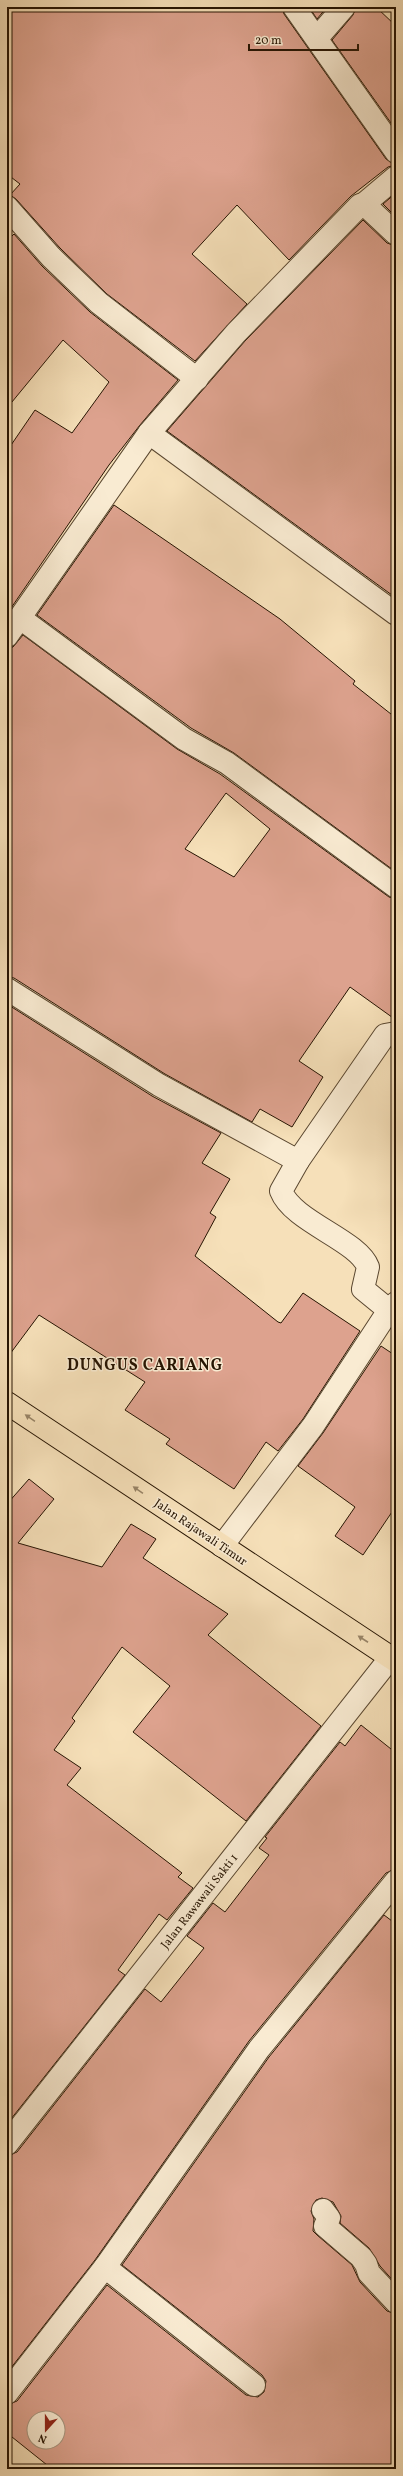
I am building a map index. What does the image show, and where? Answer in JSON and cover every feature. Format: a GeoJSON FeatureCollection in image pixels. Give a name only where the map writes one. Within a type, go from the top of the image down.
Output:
{"type":"FeatureCollection","features":[{"type":"Feature","properties":{"kind":"main road","name":"Jalan Rajawali Timur"},"geometry":{"type":"LineString","coordinates":[[7,1403],[394,1659]]}},
{"type":"Feature","properties":{"kind":"street"},"geometry":{"type":"LineString","coordinates":[[294,7],[396,152]]}},
{"type":"Feature","properties":{"kind":"street"},"geometry":{"type":"LineString","coordinates":[[316,38],[344,7]]}},
{"type":"Feature","properties":{"kind":"street"},"geometry":{"type":"LineString","coordinates":[[7,636],[149,433],[236,333],[360,205],[364,204],[396,177]]}},
{"type":"Feature","properties":{"kind":"street"},"geometry":{"type":"LineString","coordinates":[[364,204],[396,234]]}},
{"type":"Feature","properties":{"kind":"street"},"geometry":{"type":"LineString","coordinates":[[7,207],[51,257],[99,303],[197,379]]}},
{"type":"Feature","properties":{"kind":"street"},"geometry":{"type":"LineString","coordinates":[[149,433],[396,614]]}},
{"type":"Feature","properties":{"kind":"street"},"geometry":{"type":"LineString","coordinates":[[20,618],[184,739],[227,763],[396,887]]}},
{"type":"Feature","properties":{"kind":"street"},"geometry":{"type":"LineString","coordinates":[[7,989],[160,1085],[298,1161]]}},
{"type":"Feature","properties":{"kind":"street"},"geometry":{"type":"LineString","coordinates":[[222,1546],[313,1426],[394,1310],[363,1289],[368,1267],[361,1256],[300,1212],[284,1197],[281,1191],[298,1161],[385,1035],[396,1033]]}},
{"type":"Feature","properties":{"kind":"street","name":"Jalan Rawawali Sakti 1"},"geometry":{"type":"LineString","coordinates":[[7,2144],[394,1659]]}},
{"type":"Feature","properties":{"kind":"street"},"geometry":{"type":"LineString","coordinates":[[7,2393],[105,2267],[259,2049],[396,1881]]}},
{"type":"Feature","properties":{"kind":"street"},"geometry":{"type":"LineString","coordinates":[[323,2210],[329,2218],[325,2226],[361,2257],[366,2264],[369,2273],[396,2302]]}},
{"type":"Feature","properties":{"kind":"street"},"geometry":{"type":"LineString","coordinates":[[105,2267],[254,2385]]}},
{"type":"Feature","properties":{"kind":"building"},"geometry":{"type":"Polygon","coordinates":[[[7,7],[282,7],[284,14],[386,159],[396,165],[388,167],[351,196],[289,260],[237,205],[192,254],[247,304],[195,361],[107,294],[60,248],[16,199],[10,195],[20,184],[7,174],[7,7]]]}},
{"type":"Feature","properties":{"kind":"building"},"geometry":{"type":"Polygon","coordinates":[[[309,7],[327,7],[317,19],[309,7]]]}},
{"type":"Feature","properties":{"kind":"building"},"geometry":{"type":"Polygon","coordinates":[[[356,7],[376,7],[396,26],[396,130],[332,40],[353,15],[356,7]]]}},
{"type":"Feature","properties":{"kind":"building"},"geometry":{"type":"Polygon","coordinates":[[[396,193],[396,217],[383,204],[396,193]]]}},
{"type":"Feature","properties":{"kind":"building"},"geometry":{"type":"Polygon","coordinates":[[[363,220],[387,243],[396,246],[396,598],[167,431],[245,341],[363,220]]]}},
{"type":"Feature","properties":{"kind":"building"},"geometry":{"type":"Polygon","coordinates":[[[14,234],[42,266],[90,312],[178,380],[109,465],[9,611],[7,610],[7,451],[35,410],[72,433],[109,382],[63,340],[7,408],[7,241],[14,234]]]}},
{"type":"Feature","properties":{"kind":"building"},"geometry":{"type":"Polygon","coordinates":[[[114,505],[280,619],[355,681],[353,684],[396,718],[396,872],[234,753],[191,728],[37,615],[114,505]]]}},
{"type":"Feature","properties":{"kind":"building"},"geometry":{"type":"Polygon","coordinates":[[[23,635],[177,749],[220,774],[389,897],[396,899],[396,1020],[350,987],[299,1061],[323,1077],[292,1127],[260,1109],[252,1122],[165,1074],[14,978],[7,977],[7,648],[13,647],[23,635]],[[226,793],[185,849],[234,877],[270,829],[226,793]]]}},
{"type":"Feature","properties":{"kind":"building"},"geometry":{"type":"Polygon","coordinates":[[[7,1004],[152,1096],[221,1133],[202,1163],[230,1179],[210,1213],[216,1217],[195,1256],[278,1322],[281,1323],[303,1293],[360,1331],[303,1419],[278,1451],[266,1442],[234,1489],[166,1444],[170,1439],[125,1410],[145,1382],[39,1315],[7,1358],[7,1004]]]}},
{"type":"Feature","properties":{"kind":"building"},"geometry":{"type":"Polygon","coordinates":[[[381,1346],[396,1356],[396,1506],[363,1555],[335,1536],[355,1507],[298,1466],[323,1433],[381,1346]]]}},
{"type":"Feature","properties":{"kind":"building"},"geometry":{"type":"Polygon","coordinates":[[[29,1479],[54,1499],[18,1543],[102,1567],[131,1524],[156,1539],[143,1558],[228,1614],[208,1635],[321,1726],[246,1821],[133,1732],[170,1686],[122,1647],[72,1718],[75,1721],[54,1750],[81,1768],[67,1785],[182,1873],[178,1877],[193,1888],[167,1920],[159,1914],[118,1970],[125,1975],[7,2124],[7,1504],[29,1479]]]}},
{"type":"Feature","properties":{"kind":"building"},"geometry":{"type":"Polygon","coordinates":[[[361,1725],[396,1753],[396,1869],[386,1873],[249,2041],[95,2260],[7,2373],[7,2156],[17,2152],[145,1989],[161,2002],[204,1948],[187,1936],[213,1903],[225,1912],[269,1855],[259,1848],[267,1838],[265,1837],[340,1742],[345,1746],[361,1725]]]}},
{"type":"Feature","properties":{"kind":"building"},"geometry":{"type":"Polygon","coordinates":[[[384,1915],[396,1924],[396,2284],[380,2266],[369,2248],[340,2223],[341,2216],[333,2202],[322,2198],[316,2200],[311,2211],[314,2219],[313,2231],[352,2265],[360,2282],[387,2311],[396,2314],[396,2469],[52,2469],[28,2450],[66,2450],[66,2410],[26,2410],[26,2448],[7,2433],[7,2405],[17,2401],[107,2285],[246,2395],[258,2397],[264,2392],[266,2381],[262,2375],[122,2265],[269,2057],[384,1915]]]}},
{"type":"Feature","properties":{"kind":"district","name":"DUNGUS CARIANG"},"geometry":{"type":"Point","coordinates":[145,1364]}}]}
